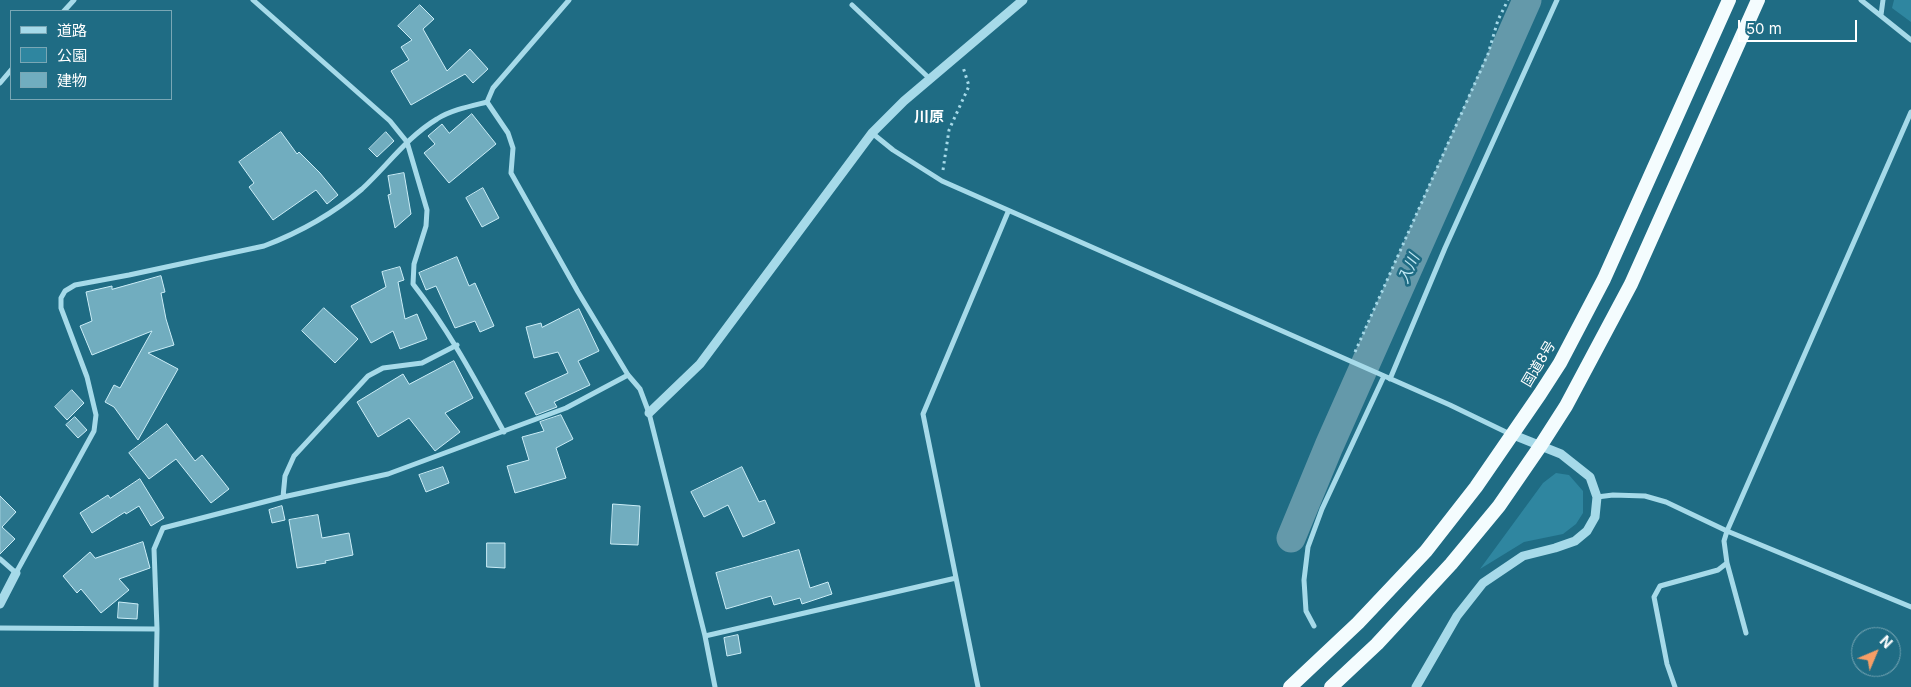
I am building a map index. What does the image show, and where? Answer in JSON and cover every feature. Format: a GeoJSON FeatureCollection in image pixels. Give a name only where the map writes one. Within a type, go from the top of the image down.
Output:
{"type":"FeatureCollection","features":[{"type":"Feature","properties":{"kind":"highway","name":"国道8号"},"geometry":{"type":"LineString","coordinates":[[1290,687],[1358,623],[1426,551],[1476,487],[1560,363],[1604,279],[1730,0]]}},
{"type":"Feature","properties":{"kind":"highway"},"geometry":{"type":"LineString","coordinates":[[1330,687],[1378,644],[1451,564],[1499,506],[1566,406],[1631,284],[1758,0]]}},
{"type":"Feature","properties":{"kind":"street"},"geometry":{"type":"LineString","coordinates":[[65,10],[74,0]]}},
{"type":"Feature","properties":{"kind":"street"},"geometry":{"type":"LineString","coordinates":[[253,0],[390,121],[407,142],[427,210],[426,226],[414,264],[413,284],[435,311],[456,345],[504,432]]}},
{"type":"Feature","properties":{"kind":"street"},"geometry":{"type":"LineString","coordinates":[[0,604],[94,431],[96,415],[87,377],[61,308],[61,298],[65,291],[75,284],[129,276],[264,246],[281,240],[342,205],[363,188],[407,142],[438,118],[487,102],[493,88],[569,0]]}},
{"type":"Feature","properties":{"kind":"street"},"geometry":{"type":"LineString","coordinates":[[649,413],[700,364],[872,133],[904,101],[1023,0]]}},
{"type":"Feature","properties":{"kind":"street"},"geometry":{"type":"LineString","coordinates":[[1314,626],[1306,611],[1304,580],[1308,547],[1322,510],[1387,378],[1557,0]]}},
{"type":"Feature","properties":{"kind":"street"},"geometry":{"type":"LineString","coordinates":[[1861,0],[1911,40]]}},
{"type":"Feature","properties":{"kind":"street"},"geometry":{"type":"LineString","coordinates":[[1881,15],[1883,0]]}},
{"type":"Feature","properties":{"kind":"street"},"geometry":{"type":"LineString","coordinates":[[852,6],[930,79]]}},
{"type":"Feature","properties":{"kind":"street"},"geometry":{"type":"LineString","coordinates":[[0,83],[10,71]]}},
{"type":"Feature","properties":{"kind":"street"},"geometry":{"type":"LineString","coordinates":[[487,102],[508,133],[513,148],[511,173],[573,284],[628,375],[640,389],[649,413],[705,636],[715,687]]}},
{"type":"Feature","properties":{"kind":"street"},"geometry":{"type":"LineString","coordinates":[[1746,633],[1727,563],[1724,541],[1911,112]]}},
{"type":"Feature","properties":{"kind":"street"},"geometry":{"type":"LineString","coordinates":[[872,133],[893,150],[942,181],[1008,212],[1511,434],[1561,454],[1590,477],[1597,497],[1595,517],[1587,531],[1575,541],[1524,556],[1483,583],[1457,616],[1416,687]]}},
{"type":"Feature","properties":{"kind":"street"},"geometry":{"type":"LineString","coordinates":[[978,687],[923,414],[1008,212]]}},
{"type":"Feature","properties":{"kind":"street"},"geometry":{"type":"LineString","coordinates":[[283,496],[285,476],[294,456],[368,376],[383,368],[422,363],[456,345]]}},
{"type":"Feature","properties":{"kind":"street"},"geometry":{"type":"LineString","coordinates":[[156,687],[157,629],[154,549],[163,528],[283,496],[388,474],[566,408],[628,375]]}},
{"type":"Feature","properties":{"kind":"street"},"geometry":{"type":"LineString","coordinates":[[1597,497],[1613,495],[1645,496],[1666,502],[1728,531],[1911,607]]}},
{"type":"Feature","properties":{"kind":"street"},"geometry":{"type":"LineString","coordinates":[[0,558],[16,572]]}},
{"type":"Feature","properties":{"kind":"street"},"geometry":{"type":"LineString","coordinates":[[1675,687],[1667,664],[1654,597],[1660,586],[1718,570],[1727,563]]}},
{"type":"Feature","properties":{"kind":"street"},"geometry":{"type":"LineString","coordinates":[[705,636],[956,578]]}},
{"type":"Feature","properties":{"kind":"street"},"geometry":{"type":"LineString","coordinates":[[0,628],[157,629]]}},
{"type":"Feature","properties":{"kind":"path"},"geometry":{"type":"LineString","coordinates":[[1351,362],[1488,54],[1498,20],[1508,0]]}},
{"type":"Feature","properties":{"kind":"path"},"geometry":{"type":"LineString","coordinates":[[942,181],[949,130],[969,86],[959,54]]}},
{"type":"Feature","properties":{"kind":"green space"},"geometry":{"type":"Polygon","coordinates":[[[1894,0],[1911,0],[1911,22],[1892,8],[1894,0]]]}},
{"type":"Feature","properties":{"kind":"green space"},"geometry":{"type":"Polygon","coordinates":[[[1556,473],[1569,475],[1583,491],[1583,513],[1576,524],[1563,534],[1524,542],[1480,569],[1543,483],[1556,473]]]}},
{"type":"Feature","properties":{"kind":"building"},"geometry":{"type":"Polygon","coordinates":[[[420,5],[434,19],[423,29],[447,71],[470,49],[488,69],[473,83],[465,74],[411,105],[391,71],[409,60],[401,47],[412,40],[398,26],[420,5]]]}},
{"type":"Feature","properties":{"kind":"building"},"geometry":{"type":"Polygon","coordinates":[[[472,114],[496,144],[449,183],[424,153],[435,144],[428,136],[442,124],[449,133],[472,114]]]}},
{"type":"Feature","properties":{"kind":"building"},"geometry":{"type":"Polygon","coordinates":[[[281,132],[297,154],[299,152],[320,173],[338,195],[327,204],[316,190],[273,220],[249,187],[254,183],[239,162],[281,132]]]}},
{"type":"Feature","properties":{"kind":"building"},"geometry":{"type":"Polygon","coordinates":[[[386,132],[394,141],[377,157],[369,149],[386,132]]]}},
{"type":"Feature","properties":{"kind":"building"},"geometry":{"type":"Polygon","coordinates":[[[404,173],[411,214],[395,228],[388,195],[391,194],[388,176],[404,173]]]}},
{"type":"Feature","properties":{"kind":"building"},"geometry":{"type":"Polygon","coordinates":[[[483,188],[499,218],[482,227],[466,198],[483,188]]]}},
{"type":"Feature","properties":{"kind":"building"},"geometry":{"type":"Polygon","coordinates":[[[457,257],[469,286],[475,283],[494,326],[480,332],[475,321],[455,328],[436,286],[426,290],[419,273],[457,257]]]}},
{"type":"Feature","properties":{"kind":"building"},"geometry":{"type":"Polygon","coordinates":[[[400,267],[404,280],[398,282],[405,319],[417,314],[427,339],[400,349],[393,331],[371,343],[351,306],[386,287],[382,272],[400,267]]]}},
{"type":"Feature","properties":{"kind":"building"},"geometry":{"type":"Polygon","coordinates":[[[161,276],[165,292],[161,293],[174,345],[148,353],[178,369],[138,440],[114,407],[105,402],[114,385],[120,388],[152,331],[92,355],[80,326],[92,321],[86,292],[112,286],[112,289],[161,276]]]}},
{"type":"Feature","properties":{"kind":"building"},"geometry":{"type":"Polygon","coordinates":[[[324,308],[358,339],[335,363],[302,331],[324,308]]]}},
{"type":"Feature","properties":{"kind":"building"},"geometry":{"type":"Polygon","coordinates":[[[579,309],[599,351],[578,361],[590,385],[554,402],[557,407],[536,415],[525,393],[568,373],[558,352],[534,358],[526,327],[541,323],[542,327],[579,309]]]}},
{"type":"Feature","properties":{"kind":"building"},"geometry":{"type":"Polygon","coordinates":[[[454,361],[473,398],[445,413],[460,432],[435,451],[409,418],[378,437],[357,402],[403,374],[409,384],[454,361]]]}},
{"type":"Feature","properties":{"kind":"building"},"geometry":{"type":"Polygon","coordinates":[[[72,390],[84,403],[67,420],[55,407],[72,390]]]}},
{"type":"Feature","properties":{"kind":"building"},"geometry":{"type":"Polygon","coordinates":[[[561,415],[573,439],[556,448],[566,478],[515,493],[507,466],[529,460],[522,437],[544,431],[540,422],[561,415]]]}},
{"type":"Feature","properties":{"kind":"building"},"geometry":{"type":"Polygon","coordinates":[[[75,417],[87,430],[78,438],[66,425],[75,417]]]}},
{"type":"Feature","properties":{"kind":"building"},"geometry":{"type":"Polygon","coordinates":[[[167,424],[195,461],[202,455],[229,489],[211,503],[176,459],[149,479],[129,453],[167,424]]]}},
{"type":"Feature","properties":{"kind":"building"},"geometry":{"type":"Polygon","coordinates":[[[443,467],[449,483],[426,492],[419,475],[443,467]]]}},
{"type":"Feature","properties":{"kind":"building"},"geometry":{"type":"Polygon","coordinates":[[[742,467],[759,502],[765,500],[775,523],[743,537],[728,505],[704,517],[691,492],[742,467]]]}},
{"type":"Feature","properties":{"kind":"building"},"geometry":{"type":"Polygon","coordinates":[[[140,479],[164,518],[151,526],[139,506],[126,514],[125,512],[92,533],[80,513],[108,495],[110,498],[140,479]]]}},
{"type":"Feature","properties":{"kind":"building"},"geometry":{"type":"Polygon","coordinates":[[[0,496],[16,512],[2,527],[15,539],[0,554],[0,496]]]}},
{"type":"Feature","properties":{"kind":"building"},"geometry":{"type":"Polygon","coordinates":[[[613,504],[640,506],[638,545],[611,544],[613,504]]]}},
{"type":"Feature","properties":{"kind":"building"},"geometry":{"type":"Polygon","coordinates":[[[282,506],[285,520],[272,523],[269,510],[282,506]]]}},
{"type":"Feature","properties":{"kind":"building"},"geometry":{"type":"Polygon","coordinates":[[[318,515],[322,538],[349,533],[353,555],[325,561],[326,563],[297,568],[289,520],[318,515]]]}},
{"type":"Feature","properties":{"kind":"building"},"geometry":{"type":"Polygon","coordinates":[[[143,542],[150,568],[119,579],[129,590],[101,613],[81,589],[77,593],[63,576],[90,552],[95,558],[143,542]]]}},
{"type":"Feature","properties":{"kind":"building"},"geometry":{"type":"Polygon","coordinates":[[[487,543],[505,543],[505,568],[487,567],[487,543]]]}},
{"type":"Feature","properties":{"kind":"building"},"geometry":{"type":"Polygon","coordinates":[[[799,550],[810,588],[828,582],[832,594],[802,604],[800,598],[774,605],[771,596],[726,609],[716,573],[799,550]]]}},
{"type":"Feature","properties":{"kind":"building"},"geometry":{"type":"Polygon","coordinates":[[[119,602],[138,604],[137,619],[118,618],[119,602]]]}},
{"type":"Feature","properties":{"kind":"building"},"geometry":{"type":"Polygon","coordinates":[[[738,635],[741,653],[727,656],[724,638],[738,635]]]}},
{"type":"Feature","properties":{"kind":"waterway","name":"入川"},"geometry":{"type":"LineString","coordinates":[[1291,538],[1329,446],[1527,0]]}},
{"type":"Feature","properties":{"kind":"district","name":"川原"},"geometry":{"type":"Point","coordinates":[929,117]}}]}
